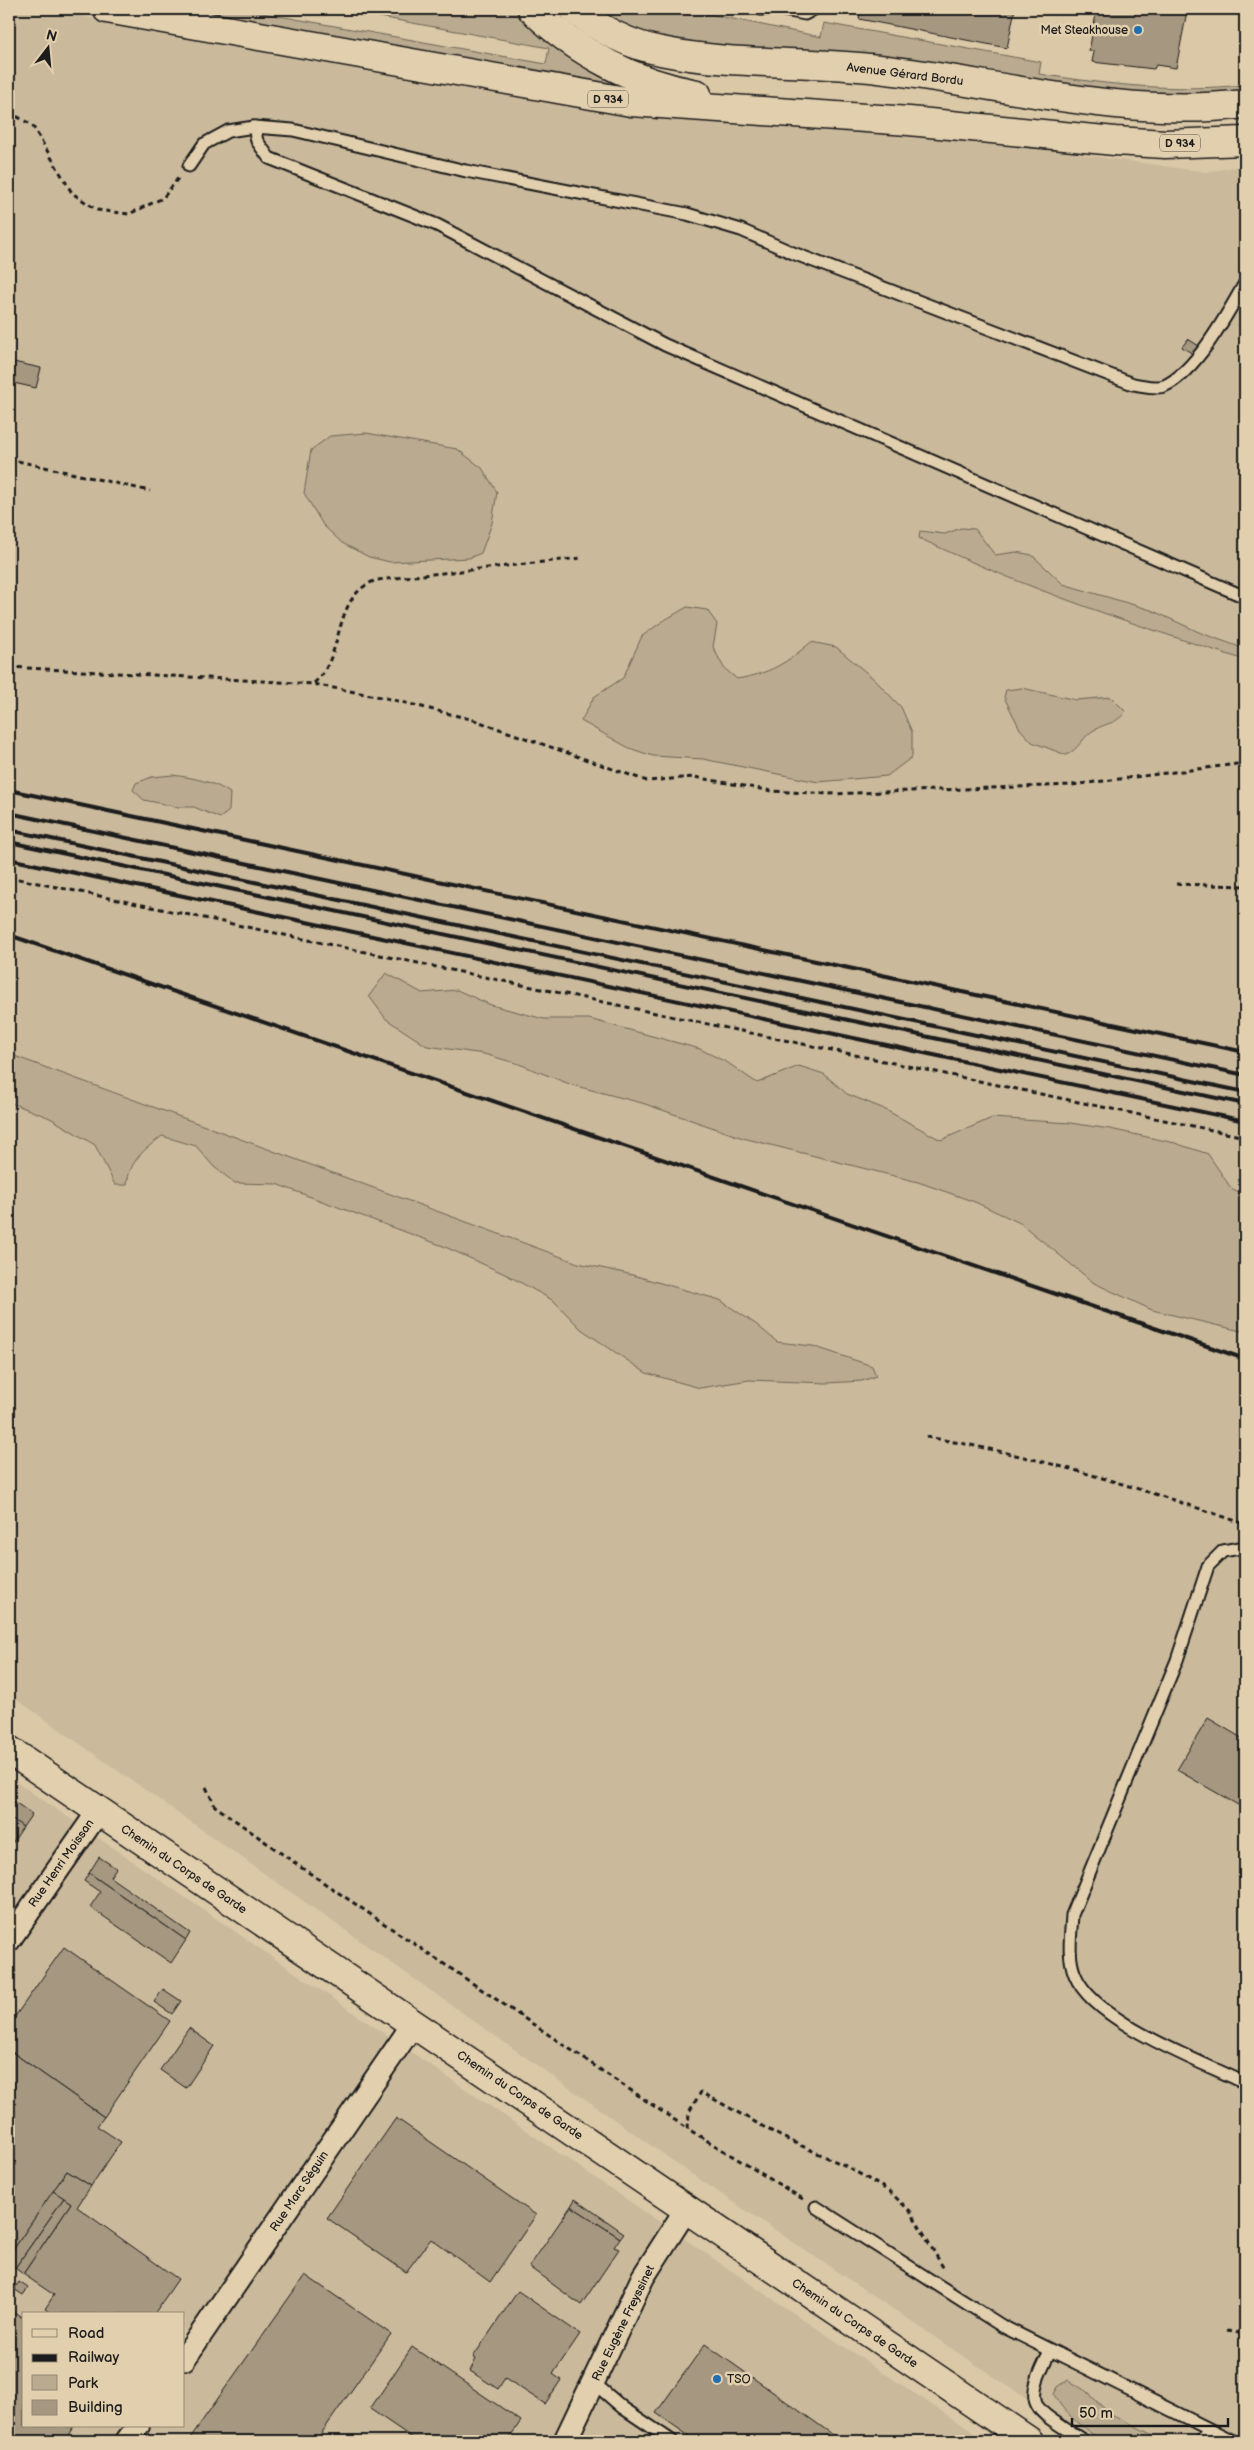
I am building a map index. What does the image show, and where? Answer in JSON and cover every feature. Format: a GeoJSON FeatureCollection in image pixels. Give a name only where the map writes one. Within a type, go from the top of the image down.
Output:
{"type":"FeatureCollection","features":[{"type":"Feature","properties":{"kind":"main road","name":"D 934"},"geometry":{"type":"LineString","coordinates":[[107,9],[631,102],[909,121],[1115,141],[1166,144],[1245,141]]}},
{"type":"Feature","properties":{"kind":"main road","name":"D 934"},"geometry":{"type":"LineString","coordinates":[[532,9],[552,28],[600,60],[622,71],[682,92],[706,96],[908,108],[1115,141]]}},
{"type":"Feature","properties":{"kind":"main road","name":"Avenue Gérard Bordu"},"geometry":{"type":"LineString","coordinates":[[574,9],[595,24],[632,43],[660,51],[685,55],[878,69],[1147,108],[1211,108],[1245,104]]}},
{"type":"Feature","properties":{"kind":"main road","name":"Chemin du Corps de Garde"},"geometry":{"type":"LineString","coordinates":[[9,1750],[1030,2441]]}},
{"type":"Feature","properties":{"kind":"street","name":"Rue Henri Moissan"},"geometry":{"type":"LineString","coordinates":[[9,1940],[98,1812]]}},
{"type":"Feature","properties":{"kind":"street","name":"Rue Marc Séguin"},"geometry":{"type":"LineString","coordinates":[[185,2358],[414,2023]]}},
{"type":"Feature","properties":{"kind":"street","name":"Rue Eugène Freyssinet"},"geometry":{"type":"LineString","coordinates":[[565,2441],[644,2277],[686,2208]]}},
{"type":"Feature","properties":{"kind":"street"},"geometry":{"type":"LineString","coordinates":[[127,2441],[137,2428]]}},
{"type":"Feature","properties":{"kind":"lane"},"geometry":{"type":"LineString","coordinates":[[778,9],[805,14],[814,9]]}},
{"type":"Feature","properties":{"kind":"lane"},"geometry":{"type":"LineString","coordinates":[[189,166],[204,144],[228,131],[254,127],[293,130],[466,171],[687,214],[732,227],[1133,384],[1162,387],[1183,374],[1224,320],[1245,283]]}},
{"type":"Feature","properties":{"kind":"lane"},"geometry":{"type":"LineString","coordinates":[[254,127],[257,141],[269,158],[437,225],[664,345],[1221,584],[1245,597]]}},
{"type":"Feature","properties":{"kind":"lane"},"geometry":{"type":"LineString","coordinates":[[1115,141],[1245,150]]}},
{"type":"Feature","properties":{"kind":"lane"},"geometry":{"type":"LineString","coordinates":[[1245,1547],[1223,1551],[1208,1566],[1177,1660],[1072,1915],[1070,1947],[1075,1975],[1092,2002],[1120,2022],[1245,2083]]}},
{"type":"Feature","properties":{"kind":"lane"},"geometry":{"type":"LineString","coordinates":[[816,2207],[1002,2326],[1234,2441]]}},
{"type":"Feature","properties":{"kind":"lane"},"geometry":{"type":"LineString","coordinates":[[1050,2351],[1036,2379],[1033,2394],[1039,2410],[1084,2441]]}},
{"type":"Feature","properties":{"kind":"lane"},"geometry":{"type":"LineString","coordinates":[[594,2383],[624,2408],[672,2441]]}},
{"type":"Feature","properties":{"kind":"lane"},"geometry":{"type":"LineString","coordinates":[[1202,2441],[1208,2429]]}},
{"type":"Feature","properties":{"kind":"path"},"geometry":{"type":"LineString","coordinates":[[9,112],[32,125],[72,193],[96,210],[129,214],[163,198],[189,166]]}},
{"type":"Feature","properties":{"kind":"path"},"geometry":{"type":"LineString","coordinates":[[9,459],[150,491]]}},
{"type":"Feature","properties":{"kind":"path"},"geometry":{"type":"LineString","coordinates":[[314,684],[328,666],[352,597],[367,584],[377,580],[581,558]]}},
{"type":"Feature","properties":{"kind":"path"},"geometry":{"type":"LineString","coordinates":[[9,668],[314,684],[386,698],[474,720],[647,781],[694,777],[740,787],[829,794],[938,792],[1072,785],[1245,763]]}},
{"type":"Feature","properties":{"kind":"path"},"geometry":{"type":"LineString","coordinates":[[9,877],[1245,1137]]}},
{"type":"Feature","properties":{"kind":"path"},"geometry":{"type":"LineString","coordinates":[[1176,884],[1245,886]]}},
{"type":"Feature","properties":{"kind":"path"},"geometry":{"type":"LineString","coordinates":[[926,1437],[981,1446],[1087,1472],[1245,1524]]}},
{"type":"Feature","properties":{"kind":"path"},"geometry":{"type":"LineString","coordinates":[[206,1787],[215,1806],[278,1851],[688,2129],[816,2207]]}},
{"type":"Feature","properties":{"kind":"path"},"geometry":{"type":"LineString","coordinates":[[688,2129],[689,2112],[701,2092],[782,2137],[846,2166],[890,2191],[911,2212],[963,2301]]}},
{"type":"Feature","properties":{"kind":"path"},"geometry":{"type":"LineString","coordinates":[[1227,2331],[1245,2334]]}},
{"type":"Feature","properties":{"kind":"shaded area"},"geometry":{"type":"Polygon","coordinates":[[[9,9],[41,9],[474,86],[1070,153],[1206,172],[1245,165],[1245,2441],[1090,2441],[696,2177],[9,1694],[9,9]]]}},
{"type":"Feature","properties":{"kind":"shaded area"},"geometry":{"type":"Polygon","coordinates":[[[9,1777],[765,2294],[986,2441],[9,2441],[9,1777]]]}},
{"type":"Feature","properties":{"kind":"green space"},"geometry":{"type":"Polygon","coordinates":[[[138,9],[240,9],[546,64],[549,48],[336,9],[520,9],[646,93],[138,9]]]}},
{"type":"Feature","properties":{"kind":"green space"},"geometry":{"type":"Polygon","coordinates":[[[583,9],[684,9],[821,37],[824,23],[1041,62],[1039,74],[1066,78],[1142,86],[1192,88],[1245,85],[1245,99],[1214,102],[681,48],[583,9]]]}},
{"type":"Feature","properties":{"kind":"green space"},"geometry":{"type":"Polygon","coordinates":[[[366,433],[457,449],[482,468],[497,492],[492,523],[481,553],[469,558],[390,562],[369,557],[342,543],[323,525],[304,493],[311,450],[330,436],[366,433]]]}},
{"type":"Feature","properties":{"kind":"green space"},"geometry":{"type":"Polygon","coordinates":[[[961,528],[975,529],[995,555],[1016,552],[1032,555],[1063,584],[1151,610],[1201,633],[1245,649],[1245,660],[1040,590],[919,538],[920,531],[945,534],[961,528]]]}},
{"type":"Feature","properties":{"kind":"green space"},"geometry":{"type":"Polygon","coordinates":[[[687,607],[707,610],[717,624],[713,647],[724,668],[737,679],[759,674],[777,666],[811,642],[836,647],[874,679],[901,707],[912,732],[912,757],[887,776],[818,782],[703,759],[653,756],[629,748],[581,721],[594,697],[623,678],[642,636],[687,607]]]}},
{"type":"Feature","properties":{"kind":"green space"},"geometry":{"type":"Polygon","coordinates":[[[1022,688],[1076,700],[1111,697],[1126,712],[1114,721],[1092,732],[1074,750],[1066,755],[1032,742],[1020,729],[1004,697],[1006,690],[1022,688]]]}},
{"type":"Feature","properties":{"kind":"green space"},"geometry":{"type":"Polygon","coordinates":[[[173,775],[210,783],[230,793],[229,811],[220,818],[194,807],[178,807],[144,800],[133,790],[136,783],[152,777],[173,775]]]}},
{"type":"Feature","properties":{"kind":"green space"},"geometry":{"type":"Polygon","coordinates":[[[386,973],[422,993],[457,990],[491,1005],[544,1019],[589,1019],[700,1049],[728,1063],[757,1083],[799,1066],[824,1074],[847,1094],[882,1108],[941,1140],[992,1118],[1070,1123],[1110,1129],[1175,1143],[1208,1154],[1231,1188],[1245,1195],[1245,1332],[1152,1310],[1094,1283],[1020,1223],[975,1202],[918,1182],[743,1138],[642,1103],[572,1085],[519,1064],[484,1054],[427,1046],[386,1019],[369,996],[386,973]]]}},
{"type":"Feature","properties":{"kind":"green space"},"geometry":{"type":"Polygon","coordinates":[[[9,1054],[578,1263],[629,1274],[720,1300],[757,1325],[777,1342],[813,1346],[872,1366],[876,1376],[862,1381],[827,1383],[749,1380],[700,1388],[646,1373],[581,1329],[554,1301],[507,1275],[443,1246],[276,1184],[235,1183],[214,1167],[196,1146],[162,1136],[138,1157],[131,1169],[127,1185],[115,1185],[95,1145],[50,1118],[9,1102],[9,1054]]]}},
{"type":"Feature","properties":{"kind":"green space"},"geometry":{"type":"Polygon","coordinates":[[[1068,2380],[1086,2391],[1109,2413],[1151,2434],[1157,2441],[1110,2442],[1092,2434],[1069,2415],[1054,2394],[1058,2387],[1068,2380]]]}},
{"type":"Feature","properties":{"kind":"building"},"geometry":{"type":"Polygon","coordinates":[[[861,9],[1015,9],[1007,48],[859,19],[861,9]]]}},
{"type":"Feature","properties":{"kind":"building","name":"Met Steakhouse"},"geometry":{"type":"Polygon","coordinates":[[[1097,9],[1187,11],[1176,68],[1156,65],[1154,69],[1092,62],[1094,52],[1089,51],[1097,9]]]}},
{"type":"Feature","properties":{"kind":"building"},"geometry":{"type":"Polygon","coordinates":[[[1188,339],[1199,346],[1193,354],[1182,347],[1188,339]]]}},
{"type":"Feature","properties":{"kind":"building"},"geometry":{"type":"Polygon","coordinates":[[[9,361],[41,368],[36,388],[9,382],[9,361]]]}},
{"type":"Feature","properties":{"kind":"building"},"geometry":{"type":"Polygon","coordinates":[[[1208,1718],[1245,1740],[1245,1809],[1177,1770],[1208,1718]]]}},
{"type":"Feature","properties":{"kind":"building"},"geometry":{"type":"Polygon","coordinates":[[[9,1798],[32,1814],[23,1827],[9,1817],[9,1798]]]}},
{"type":"Feature","properties":{"kind":"building"},"geometry":{"type":"Polygon","coordinates":[[[9,1817],[23,1827],[9,1848],[9,1817]]]}},
{"type":"Feature","properties":{"kind":"building"},"geometry":{"type":"Polygon","coordinates":[[[99,1857],[116,1868],[110,1877],[190,1933],[186,1940],[89,1873],[99,1857]]]}},
{"type":"Feature","properties":{"kind":"building"},"geometry":{"type":"Polygon","coordinates":[[[89,1873],[186,1940],[171,1963],[90,1907],[100,1892],[84,1881],[89,1873]]]}},
{"type":"Feature","properties":{"kind":"building"},"geometry":{"type":"Polygon","coordinates":[[[64,1947],[170,2021],[104,2117],[9,2050],[9,2025],[64,1947]]]}},
{"type":"Feature","properties":{"kind":"building"},"geometry":{"type":"Polygon","coordinates":[[[163,1989],[181,2001],[172,2014],[154,2002],[163,1989]]]}},
{"type":"Feature","properties":{"kind":"building"},"geometry":{"type":"Polygon","coordinates":[[[189,2028],[214,2046],[186,2088],[160,2070],[189,2028]]]}},
{"type":"Feature","properties":{"kind":"building"},"geometry":{"type":"Polygon","coordinates":[[[9,2050],[104,2117],[97,2126],[121,2142],[91,2186],[67,2171],[9,2256],[9,2050]]]}},
{"type":"Feature","properties":{"kind":"building"},"geometry":{"type":"Polygon","coordinates":[[[396,2118],[536,2215],[490,2282],[431,2239],[406,2272],[327,2218],[396,2118]]]}},
{"type":"Feature","properties":{"kind":"building"},"geometry":{"type":"Polygon","coordinates":[[[67,2171],[91,2186],[77,2207],[178,2279],[155,2312],[49,2312],[45,2309],[54,2295],[23,2274],[71,2203],[53,2191],[67,2171]]]}},
{"type":"Feature","properties":{"kind":"building"},"geometry":{"type":"Polygon","coordinates":[[[53,2191],[64,2198],[15,2268],[9,2264],[9,2256],[53,2191]]]}},
{"type":"Feature","properties":{"kind":"building"},"geometry":{"type":"Polygon","coordinates":[[[64,2198],[71,2203],[23,2274],[15,2268],[64,2198]]]}},
{"type":"Feature","properties":{"kind":"building"},"geometry":{"type":"Polygon","coordinates":[[[575,2199],[624,2233],[620,2238],[571,2206],[575,2199]]]}},
{"type":"Feature","properties":{"kind":"building"},"geometry":{"type":"Polygon","coordinates":[[[571,2206],[620,2238],[614,2247],[619,2249],[581,2305],[529,2267],[571,2206]]]}},
{"type":"Feature","properties":{"kind":"building"},"geometry":{"type":"Polygon","coordinates":[[[305,2275],[391,2334],[316,2441],[188,2441],[305,2275]]]}},
{"type":"Feature","properties":{"kind":"building"},"geometry":{"type":"Polygon","coordinates":[[[19,2282],[28,2288],[23,2295],[14,2289],[19,2282]]]}},
{"type":"Feature","properties":{"kind":"building"},"geometry":{"type":"Polygon","coordinates":[[[518,2291],[580,2334],[553,2374],[561,2380],[545,2404],[505,2378],[498,2389],[470,2371],[476,2359],[473,2357],[518,2291]]]}},
{"type":"Feature","properties":{"kind":"building"},"geometry":{"type":"Polygon","coordinates":[[[9,2308],[22,2318],[22,2428],[73,2428],[64,2441],[9,2441],[9,2308]]]}},
{"type":"Feature","properties":{"kind":"building","name":"TSO"},"geometry":{"type":"Polygon","coordinates":[[[705,2344],[843,2441],[696,2441],[656,2413],[705,2344]]]}},
{"type":"Feature","properties":{"kind":"building"},"geometry":{"type":"Polygon","coordinates":[[[412,2347],[521,2421],[507,2441],[417,2441],[370,2409],[412,2347]]]}},
{"type":"Feature","properties":{"kind":"railway"},"geometry":{"type":"LineString","coordinates":[[9,790],[1245,1052]]}},
{"type":"Feature","properties":{"kind":"railway"},"geometry":{"type":"LineString","coordinates":[[9,813],[1245,1075]]}},
{"type":"Feature","properties":{"kind":"railway"},"geometry":{"type":"LineString","coordinates":[[9,830],[1245,1092]]}},
{"type":"Feature","properties":{"kind":"railway"},"geometry":{"type":"LineString","coordinates":[[9,842],[1245,1104]]}},
{"type":"Feature","properties":{"kind":"railway"},"geometry":{"type":"LineString","coordinates":[[9,859],[1245,1121]]}},
{"type":"Feature","properties":{"kind":"railway"},"geometry":{"type":"LineString","coordinates":[[9,935],[1245,1359]]}},
{"type":"Feature","properties":{"kind":"place","name":"Met Steakhouse"},"geometry":{"type":"Point","coordinates":[1138,30]}},
{"type":"Feature","properties":{"kind":"place","name":"TSO"},"geometry":{"type":"Point","coordinates":[717,2379]}}]}
